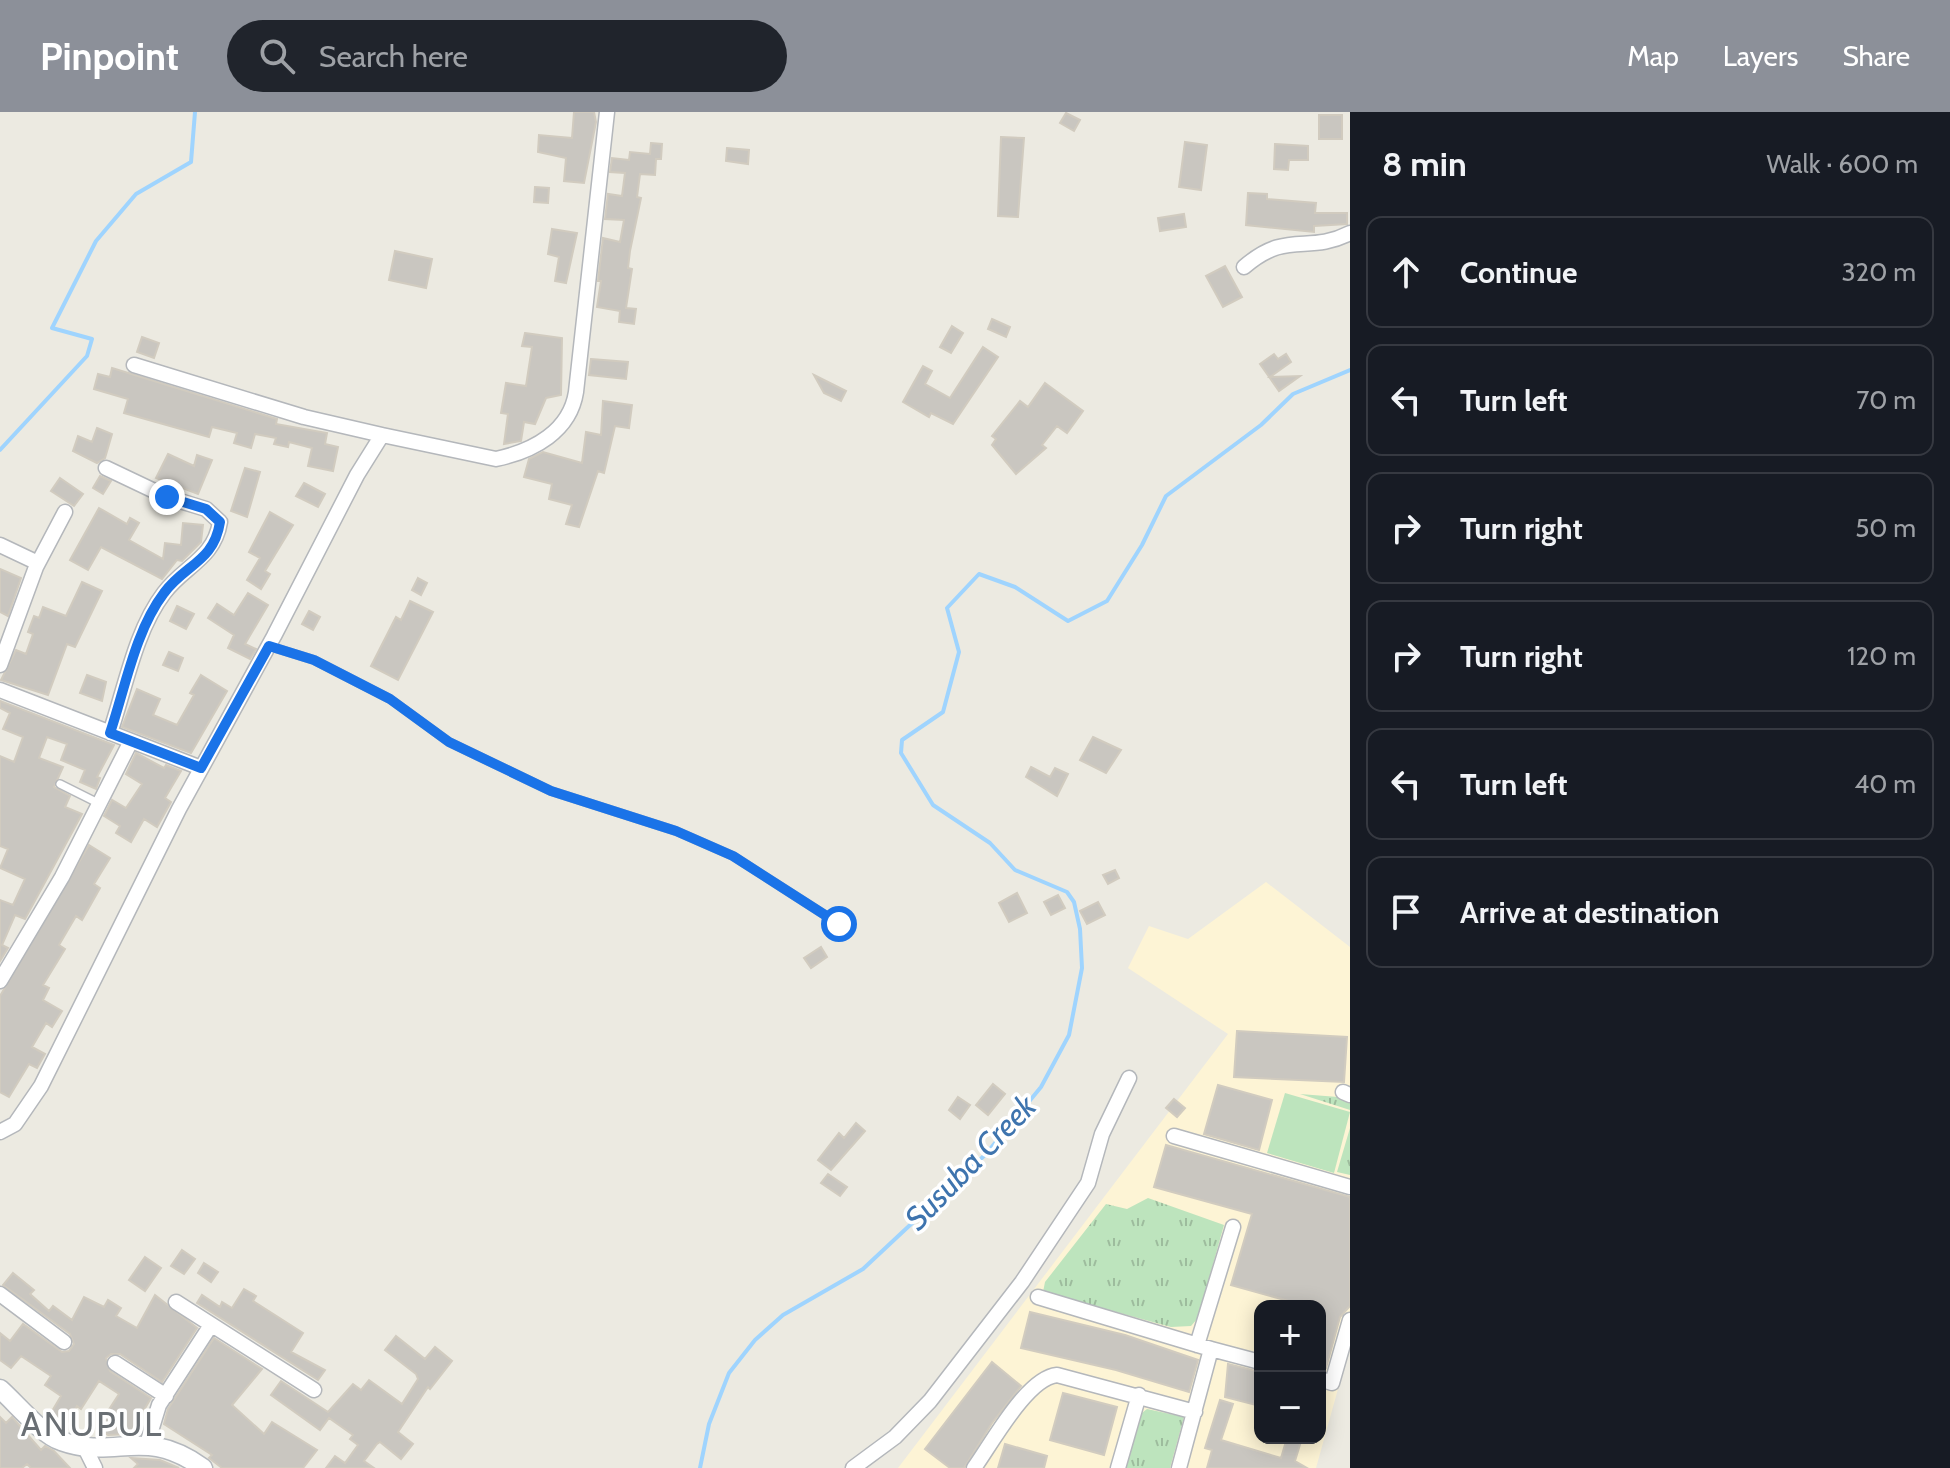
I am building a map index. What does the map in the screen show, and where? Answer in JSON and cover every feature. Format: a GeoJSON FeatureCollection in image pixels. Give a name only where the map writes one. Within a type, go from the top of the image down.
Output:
{"type":"FeatureCollection","features":[{"type":"Feature","properties":{"kind":"street"},"geometry":{"type":"LineString","coordinates":[[134,365],[304,417],[496,459],[554,434],[565,425],[573,409],[576,392],[607,112]]}},
{"type":"Feature","properties":{"kind":"street"},"geometry":{"type":"LineString","coordinates":[[1244,267],[1263,250],[1278,244],[1316,243],[1350,233]]}},
{"type":"Feature","properties":{"kind":"street"},"geometry":{"type":"LineString","coordinates":[[1,1130],[15,1124],[41,1086],[201,768],[269,646],[357,475],[382,435]]}},
{"type":"Feature","properties":{"kind":"street"},"geometry":{"type":"LineString","coordinates":[[106,468],[167,497],[206,509],[220,522],[205,559],[164,593],[147,624],[110,733]]}},
{"type":"Feature","properties":{"kind":"street"},"geometry":{"type":"LineString","coordinates":[[0,665],[38,563],[65,512]]}},
{"type":"Feature","properties":{"kind":"street"},"geometry":{"type":"LineString","coordinates":[[0,545],[38,563]]}},
{"type":"Feature","properties":{"kind":"street"},"geometry":{"type":"LineString","coordinates":[[0,690],[201,768]]}},
{"type":"Feature","properties":{"kind":"street"},"geometry":{"type":"LineString","coordinates":[[1,978],[62,877],[131,741]]}},
{"type":"Feature","properties":{"kind":"street"},"geometry":{"type":"LineString","coordinates":[[853,1468],[895,1437],[930,1401],[1022,1282],[1088,1183],[1102,1134],[1129,1078]]}},
{"type":"Feature","properties":{"kind":"street"},"geometry":{"type":"LineString","coordinates":[[1174,1136],[1350,1187]]}},
{"type":"Feature","properties":{"kind":"street"},"geometry":{"type":"LineString","coordinates":[[1179,1468],[1195,1412],[1204,1347],[1233,1227]]}},
{"type":"Feature","properties":{"kind":"street"},"geometry":{"type":"LineString","coordinates":[[0,1294],[64,1342]]}},
{"type":"Feature","properties":{"kind":"street"},"geometry":{"type":"LineString","coordinates":[[1038,1297],[1254,1360]]}},
{"type":"Feature","properties":{"kind":"street"},"geometry":{"type":"LineString","coordinates":[[176,1302],[314,1390]]}},
{"type":"Feature","properties":{"kind":"street"},"geometry":{"type":"LineString","coordinates":[[1326,1381],[1332,1383],[1350,1320]]}},
{"type":"Feature","properties":{"kind":"street"},"geometry":{"type":"LineString","coordinates":[[147,1444],[150,1427],[166,1396],[211,1325]]}},
{"type":"Feature","properties":{"kind":"street"},"geometry":{"type":"LineString","coordinates":[[115,1363],[166,1396]]}},
{"type":"Feature","properties":{"kind":"street"},"geometry":{"type":"LineString","coordinates":[[974,1468],[1026,1396],[1045,1376],[1057,1375],[1195,1412]]}},
{"type":"Feature","properties":{"kind":"street"},"geometry":{"type":"LineString","coordinates":[[0,1389],[57,1440],[84,1446],[147,1444],[174,1449],[203,1468]]}},
{"type":"Feature","properties":{"kind":"street"},"geometry":{"type":"LineString","coordinates":[[1118,1468],[1139,1395]]}},
{"type":"Feature","properties":{"kind":"street"},"geometry":{"type":"LineString","coordinates":[[84,1446],[95,1468]]}},
{"type":"Feature","properties":{"kind":"lane"},"geometry":{"type":"LineString","coordinates":[[269,646],[314,660],[340,673],[390,699],[449,742],[551,791],[676,831],[733,856],[839,924]]}},
{"type":"Feature","properties":{"kind":"lane"},"geometry":{"type":"LineString","coordinates":[[60,784],[98,803]]}},
{"type":"Feature","properties":{"kind":"shaded area"},"geometry":{"type":"Polygon","coordinates":[[[1266,882],[1350,947],[1350,1346],[1326,1432],[1326,1300],[1254,1300],[1254,1444],[1323,1444],[1316,1468],[898,1468],[1228,1034],[1128,968],[1149,926],[1188,939],[1266,882]]]}},
{"type":"Feature","properties":{"kind":"green space"},"geometry":{"type":"Polygon","coordinates":[[[1285,1093],[1350,1112],[1334,1173],[1267,1153],[1285,1093]]]}},
{"type":"Feature","properties":{"kind":"green space"},"geometry":{"type":"Polygon","coordinates":[[[1300,1094],[1338,1097],[1350,1101],[1350,1110],[1300,1094]]]}},
{"type":"Feature","properties":{"kind":"green space"},"geometry":{"type":"Polygon","coordinates":[[[1350,1128],[1350,1175],[1337,1172],[1350,1128]]]}},
{"type":"Feature","properties":{"kind":"green space"},"geometry":{"type":"Polygon","coordinates":[[[1148,1198],[1224,1225],[1198,1318],[1191,1326],[1171,1327],[1043,1292],[1045,1282],[1106,1204],[1127,1209],[1148,1198]]]}},
{"type":"Feature","properties":{"kind":"green space"},"geometry":{"type":"Polygon","coordinates":[[[1147,1409],[1184,1417],[1170,1468],[1124,1468],[1138,1416],[1147,1409]]]}},
{"type":"Feature","properties":{"kind":"building"},"geometry":{"type":"Polygon","coordinates":[[[574,112],[594,112],[596,122],[584,183],[564,181],[566,158],[538,152],[539,135],[572,138],[574,112]]]}},
{"type":"Feature","properties":{"kind":"building"},"geometry":{"type":"Polygon","coordinates":[[[1066,113],[1080,120],[1074,131],[1060,123],[1066,113]]]}},
{"type":"Feature","properties":{"kind":"building"},"geometry":{"type":"Polygon","coordinates":[[[1319,115],[1342,115],[1342,139],[1319,139],[1319,115]]]}},
{"type":"Feature","properties":{"kind":"building"},"geometry":{"type":"Polygon","coordinates":[[[1001,137],[1024,138],[1018,217],[998,216],[1001,137]]]}},
{"type":"Feature","properties":{"kind":"building"},"geometry":{"type":"Polygon","coordinates":[[[1185,142],[1207,145],[1201,190],[1179,187],[1185,142]]]}},
{"type":"Feature","properties":{"kind":"building"},"geometry":{"type":"Polygon","coordinates":[[[651,143],[662,144],[661,159],[656,159],[655,175],[640,174],[637,197],[641,198],[630,251],[628,268],[632,269],[626,308],[636,309],[634,324],[619,322],[620,311],[597,307],[603,238],[620,242],[624,220],[605,219],[608,194],[622,196],[625,173],[610,172],[612,158],[629,160],[630,152],[650,154],[651,143]]]}},
{"type":"Feature","properties":{"kind":"building"},"geometry":{"type":"Polygon","coordinates":[[[1275,144],[1308,146],[1308,160],[1289,160],[1288,170],[1274,169],[1275,144]]]}},
{"type":"Feature","properties":{"kind":"building"},"geometry":{"type":"Polygon","coordinates":[[[727,148],[749,150],[748,164],[726,161],[727,148]]]}},
{"type":"Feature","properties":{"kind":"building"},"geometry":{"type":"Polygon","coordinates":[[[535,187],[549,188],[548,203],[534,202],[535,187]]]}},
{"type":"Feature","properties":{"kind":"building"},"geometry":{"type":"Polygon","coordinates":[[[1248,193],[1267,194],[1267,199],[1316,203],[1315,213],[1347,213],[1347,224],[1314,226],[1314,232],[1246,225],[1248,193]]]}},
{"type":"Feature","properties":{"kind":"building"},"geometry":{"type":"Polygon","coordinates":[[[1184,214],[1186,227],[1160,231],[1158,218],[1184,214]]]}},
{"type":"Feature","properties":{"kind":"building"},"geometry":{"type":"Polygon","coordinates":[[[552,229],[577,233],[566,283],[555,281],[559,257],[548,254],[552,229]]]}},
{"type":"Feature","properties":{"kind":"building"},"geometry":{"type":"Polygon","coordinates":[[[395,251],[432,259],[426,288],[389,280],[395,251]]]}},
{"type":"Feature","properties":{"kind":"building"},"geometry":{"type":"Polygon","coordinates":[[[1225,266],[1242,297],[1223,307],[1206,276],[1225,266]]]}},
{"type":"Feature","properties":{"kind":"building"},"geometry":{"type":"Polygon","coordinates":[[[992,319],[1010,327],[1006,337],[988,329],[992,319]]]}},
{"type":"Feature","properties":{"kind":"building"},"geometry":{"type":"Polygon","coordinates":[[[952,326],[963,333],[951,353],[940,347],[952,326]]]}},
{"type":"Feature","properties":{"kind":"building"},"geometry":{"type":"Polygon","coordinates":[[[525,333],[562,338],[561,395],[546,398],[535,424],[524,422],[521,441],[504,444],[508,414],[501,413],[506,383],[526,386],[532,347],[522,346],[525,333]]]}},
{"type":"Feature","properties":{"kind":"building"},"geometry":{"type":"Polygon","coordinates":[[[142,337],[159,343],[154,358],[137,352],[142,337]]]}},
{"type":"Feature","properties":{"kind":"building"},"geometry":{"type":"Polygon","coordinates":[[[983,347],[998,357],[953,424],[931,413],[929,417],[903,402],[923,366],[932,371],[925,384],[950,398],[983,347]]]}},
{"type":"Feature","properties":{"kind":"building"},"geometry":{"type":"Polygon","coordinates":[[[1274,354],[1278,359],[1286,354],[1291,362],[1270,377],[1300,376],[1279,391],[1260,364],[1274,354]]]}},
{"type":"Feature","properties":{"kind":"building"},"geometry":{"type":"Polygon","coordinates":[[[591,359],[628,362],[626,379],[589,375],[591,359]]]}},
{"type":"Feature","properties":{"kind":"building"},"geometry":{"type":"Polygon","coordinates":[[[112,368],[277,419],[276,424],[327,433],[325,444],[338,447],[333,471],[308,466],[312,448],[289,442],[288,447],[274,444],[276,438],[255,434],[251,448],[234,443],[237,433],[212,427],[209,437],[124,413],[128,399],[94,389],[98,374],[110,377],[112,368]]]}},
{"type":"Feature","properties":{"kind":"building"},"geometry":{"type":"Polygon","coordinates":[[[814,375],[846,391],[841,401],[824,393],[814,375]]]}},
{"type":"Feature","properties":{"kind":"building"},"geometry":{"type":"Polygon","coordinates":[[[1045,383],[1083,411],[1067,433],[1057,426],[1042,445],[1046,448],[1016,474],[992,445],[996,439],[992,436],[1020,401],[1028,407],[1045,383]]]}},
{"type":"Feature","properties":{"kind":"building"},"geometry":{"type":"Polygon","coordinates":[[[603,401],[632,405],[629,428],[615,426],[604,473],[598,471],[579,527],[566,524],[572,505],[549,499],[552,484],[524,477],[529,459],[543,452],[582,463],[586,432],[601,435],[603,401]]]}},
{"type":"Feature","properties":{"kind":"building"},"geometry":{"type":"Polygon","coordinates":[[[97,428],[112,434],[105,458],[97,463],[73,451],[78,436],[92,442],[97,428]]]}},
{"type":"Feature","properties":{"kind":"building"},"geometry":{"type":"Polygon","coordinates":[[[168,454],[194,466],[197,455],[212,460],[198,494],[156,478],[168,454]]]}},
{"type":"Feature","properties":{"kind":"building"},"geometry":{"type":"Polygon","coordinates":[[[245,468],[260,472],[247,517],[231,511],[245,468]]]}},
{"type":"Feature","properties":{"kind":"building"},"geometry":{"type":"Polygon","coordinates":[[[100,476],[111,481],[103,494],[93,488],[100,476]]]}},
{"type":"Feature","properties":{"kind":"building"},"geometry":{"type":"Polygon","coordinates":[[[60,478],[83,494],[74,506],[51,491],[60,478]]]}},
{"type":"Feature","properties":{"kind":"building"},"geometry":{"type":"Polygon","coordinates":[[[304,483],[325,494],[318,507],[296,496],[304,483]]]}},
{"type":"Feature","properties":{"kind":"building"},"geometry":{"type":"Polygon","coordinates":[[[99,508],[127,524],[130,518],[139,523],[129,540],[163,559],[165,543],[181,545],[183,523],[203,525],[201,542],[182,561],[177,560],[162,579],[101,547],[88,570],[70,560],[99,508]]]}},
{"type":"Feature","properties":{"kind":"building"},"geometry":{"type":"Polygon","coordinates":[[[270,512],[293,525],[265,571],[270,574],[261,589],[247,580],[260,558],[249,552],[270,512]]]}},
{"type":"Feature","properties":{"kind":"building"},"geometry":{"type":"Polygon","coordinates":[[[0,569],[21,578],[8,616],[0,612],[0,569]]]}},
{"type":"Feature","properties":{"kind":"building"},"geometry":{"type":"Polygon","coordinates":[[[418,578],[427,583],[421,595],[412,590],[418,578]]]}},
{"type":"Feature","properties":{"kind":"building"},"geometry":{"type":"Polygon","coordinates":[[[82,582],[102,591],[75,647],[67,644],[48,695],[1,680],[16,650],[26,654],[33,634],[28,632],[34,616],[39,618],[43,607],[66,616],[82,582]]]}},
{"type":"Feature","properties":{"kind":"building"},"geometry":{"type":"Polygon","coordinates":[[[248,593],[268,605],[245,644],[256,649],[250,659],[228,648],[234,635],[208,618],[217,604],[234,615],[248,593]]]}},
{"type":"Feature","properties":{"kind":"building"},"geometry":{"type":"Polygon","coordinates":[[[410,601],[433,612],[398,680],[371,666],[396,617],[401,620],[410,601]]]}},
{"type":"Feature","properties":{"kind":"building"},"geometry":{"type":"Polygon","coordinates":[[[177,606],[194,614],[186,629],[170,621],[177,606]]]}},
{"type":"Feature","properties":{"kind":"building"},"geometry":{"type":"Polygon","coordinates":[[[309,611],[320,617],[313,630],[302,624],[309,611]]]}},
{"type":"Feature","properties":{"kind":"building"},"geometry":{"type":"Polygon","coordinates":[[[169,652],[183,658],[178,671],[163,665],[169,652]]]}},
{"type":"Feature","properties":{"kind":"building"},"geometry":{"type":"Polygon","coordinates":[[[87,675],[106,682],[102,701],[80,693],[87,675]]]}},
{"type":"Feature","properties":{"kind":"building"},"geometry":{"type":"Polygon","coordinates":[[[201,675],[227,691],[191,753],[122,727],[137,689],[160,699],[153,715],[177,725],[201,675]]]}},
{"type":"Feature","properties":{"kind":"building"},"geometry":{"type":"Polygon","coordinates":[[[0,701],[114,745],[97,777],[100,778],[96,789],[80,782],[85,770],[61,760],[67,744],[47,737],[39,758],[63,767],[54,787],[70,796],[65,807],[82,814],[25,919],[15,915],[2,945],[8,948],[0,961],[0,900],[13,905],[25,879],[0,868],[8,849],[0,846],[0,756],[14,762],[23,737],[3,729],[10,713],[0,708],[0,701]]]}},
{"type":"Feature","properties":{"kind":"building"},"geometry":{"type":"Polygon","coordinates":[[[1093,737],[1121,750],[1106,773],[1080,760],[1093,737]]]}},
{"type":"Feature","properties":{"kind":"building"},"geometry":{"type":"Polygon","coordinates":[[[136,753],[164,768],[166,765],[181,771],[165,798],[171,802],[157,827],[144,819],[131,842],[116,833],[120,826],[104,816],[112,800],[126,808],[142,784],[126,774],[136,753]]]}},
{"type":"Feature","properties":{"kind":"building"},"geometry":{"type":"Polygon","coordinates":[[[1031,767],[1050,777],[1055,768],[1068,774],[1057,796],[1026,777],[1031,767]]]}},
{"type":"Feature","properties":{"kind":"building"},"geometry":{"type":"Polygon","coordinates":[[[89,845],[110,858],[94,884],[100,888],[82,920],[76,916],[59,945],[65,949],[43,985],[49,988],[43,1000],[62,1011],[52,1027],[46,1023],[32,1047],[45,1054],[37,1068],[29,1064],[9,1097],[0,1092],[0,996],[89,845]]]}},
{"type":"Feature","properties":{"kind":"building"},"geometry":{"type":"Polygon","coordinates":[[[1115,870],[1119,878],[1108,884],[1103,875],[1115,870]]]}},
{"type":"Feature","properties":{"kind":"building"},"geometry":{"type":"Polygon","coordinates":[[[1017,893],[1027,913],[1009,922],[999,903],[1017,893]]]}},
{"type":"Feature","properties":{"kind":"building"},"geometry":{"type":"Polygon","coordinates":[[[1058,895],[1065,908],[1051,915],[1044,902],[1058,895]]]}},
{"type":"Feature","properties":{"kind":"building"},"geometry":{"type":"Polygon","coordinates":[[[1098,902],[1105,915],[1087,924],[1080,911],[1098,902]]]}},
{"type":"Feature","properties":{"kind":"building"},"geometry":{"type":"Polygon","coordinates":[[[821,947],[827,957],[811,968],[804,958],[821,947]]]}},
{"type":"Feature","properties":{"kind":"building"},"geometry":{"type":"Polygon","coordinates":[[[1237,1031],[1347,1037],[1344,1082],[1234,1077],[1237,1031]]]}},
{"type":"Feature","properties":{"kind":"building"},"geometry":{"type":"Polygon","coordinates":[[[993,1084],[1005,1094],[988,1115],[976,1105],[993,1084]]]}},
{"type":"Feature","properties":{"kind":"building"},"geometry":{"type":"Polygon","coordinates":[[[1218,1085],[1272,1100],[1259,1150],[1204,1134],[1218,1085]]]}},
{"type":"Feature","properties":{"kind":"building"},"geometry":{"type":"Polygon","coordinates":[[[958,1097],[970,1105],[960,1119],[949,1110],[958,1097]]]}},
{"type":"Feature","properties":{"kind":"building"},"geometry":{"type":"Polygon","coordinates":[[[1174,1099],[1185,1108],[1177,1117],[1166,1108],[1174,1099]]]}},
{"type":"Feature","properties":{"kind":"building"},"geometry":{"type":"Polygon","coordinates":[[[856,1123],[865,1131],[831,1170],[818,1160],[839,1133],[844,1138],[856,1123]]]}},
{"type":"Feature","properties":{"kind":"building"},"geometry":{"type":"Polygon","coordinates":[[[1166,1145],[1350,1197],[1350,1306],[1340,1317],[1326,1368],[1326,1300],[1285,1300],[1231,1285],[1252,1214],[1154,1187],[1166,1145]]]}},
{"type":"Feature","properties":{"kind":"building"},"geometry":{"type":"Polygon","coordinates":[[[828,1174],[847,1187],[840,1196],[821,1183],[828,1174]]]}},
{"type":"Feature","properties":{"kind":"building"},"geometry":{"type":"Polygon","coordinates":[[[182,1250],[195,1259],[184,1274],[171,1266],[182,1250]]]}},
{"type":"Feature","properties":{"kind":"building"},"geometry":{"type":"Polygon","coordinates":[[[145,1257],[161,1268],[145,1291],[129,1280],[145,1257]]]}},
{"type":"Feature","properties":{"kind":"building"},"geometry":{"type":"Polygon","coordinates":[[[204,1263],[218,1272],[211,1282],[198,1273],[204,1263]]]}},
{"type":"Feature","properties":{"kind":"building"},"geometry":{"type":"Polygon","coordinates":[[[13,1273],[34,1290],[30,1294],[49,1311],[53,1306],[72,1320],[84,1297],[104,1307],[108,1300],[121,1308],[116,1316],[137,1328],[155,1295],[197,1328],[162,1382],[120,1354],[111,1354],[106,1358],[110,1371],[151,1398],[130,1434],[108,1435],[97,1428],[119,1394],[99,1381],[81,1409],[77,1406],[64,1428],[48,1418],[61,1396],[45,1385],[51,1376],[21,1356],[11,1368],[0,1360],[0,1333],[10,1341],[23,1324],[62,1352],[69,1351],[74,1344],[70,1334],[3,1285],[13,1273]]]}},
{"type":"Feature","properties":{"kind":"building"},"geometry":{"type":"Polygon","coordinates":[[[244,1289],[256,1296],[253,1301],[303,1333],[291,1352],[325,1370],[318,1380],[197,1303],[202,1295],[220,1307],[222,1302],[232,1308],[244,1289]]]}},
{"type":"Feature","properties":{"kind":"building"},"geometry":{"type":"Polygon","coordinates":[[[1030,1312],[1125,1335],[1198,1360],[1189,1392],[1116,1370],[1021,1348],[1030,1312]]]}},
{"type":"Feature","properties":{"kind":"building"},"geometry":{"type":"Polygon","coordinates":[[[396,1336],[425,1359],[435,1347],[452,1361],[430,1389],[428,1387],[398,1432],[413,1444],[401,1459],[380,1442],[364,1461],[374,1468],[326,1468],[335,1456],[345,1463],[358,1445],[350,1439],[353,1435],[329,1418],[320,1430],[271,1395],[281,1381],[328,1412],[353,1384],[361,1390],[369,1380],[402,1404],[418,1379],[416,1374],[385,1350],[396,1336]]]}},
{"type":"Feature","properties":{"kind":"building"},"geometry":{"type":"Polygon","coordinates":[[[214,1338],[262,1369],[232,1405],[264,1434],[272,1422],[317,1450],[303,1468],[222,1468],[209,1458],[212,1455],[164,1424],[168,1409],[214,1338]]]}},
{"type":"Feature","properties":{"kind":"building"},"geometry":{"type":"Polygon","coordinates":[[[992,1362],[1021,1386],[992,1423],[964,1468],[950,1468],[925,1449],[992,1362]]]}},
{"type":"Feature","properties":{"kind":"building"},"geometry":{"type":"Polygon","coordinates":[[[1228,1364],[1254,1370],[1254,1404],[1225,1397],[1228,1364]]]}},
{"type":"Feature","properties":{"kind":"building"},"geometry":{"type":"Polygon","coordinates":[[[1063,1393],[1117,1407],[1104,1455],[1050,1440],[1063,1393]]]}},
{"type":"Feature","properties":{"kind":"building"},"geometry":{"type":"Polygon","coordinates":[[[1220,1400],[1233,1404],[1221,1440],[1281,1458],[1285,1444],[1300,1444],[1295,1461],[1307,1468],[1207,1468],[1212,1450],[1205,1448],[1220,1400]]]}},
{"type":"Feature","properties":{"kind":"building"},"geometry":{"type":"Polygon","coordinates":[[[0,1417],[6,1423],[12,1417],[41,1450],[45,1446],[54,1451],[70,1468],[31,1468],[27,1464],[22,1468],[0,1468],[0,1417]]]}},
{"type":"Feature","properties":{"kind":"building"},"geometry":{"type":"Polygon","coordinates":[[[1005,1444],[1047,1456],[1044,1468],[998,1468],[1005,1444]]]}},
{"type":"Feature","properties":{"kind":"building"},"geometry":{"type":"Polygon","coordinates":[[[131,1458],[160,1460],[179,1468],[134,1468],[138,1464],[131,1458]]]}},
{"type":"Feature","properties":{"kind":"waterway"},"geometry":{"type":"LineString","coordinates":[[0,450],[87,356],[92,339],[52,328],[96,241],[136,194],[191,162],[195,112]]}},
{"type":"Feature","properties":{"kind":"waterway","name":"Susuba Creek"},"geometry":{"type":"LineString","coordinates":[[700,1468],[709,1424],[729,1373],[755,1340],[783,1315],[863,1269],[986,1154],[1041,1087],[1069,1035],[1082,968],[1080,929],[1074,902],[1067,892],[1015,870],[990,843],[933,805],[901,753],[902,740],[943,712],[959,652],[947,608],[979,574],[1015,587],[1068,621],[1107,601],[1142,545],[1166,496],[1261,425],[1293,394],[1350,370]]}},
{"type":"Feature","properties":{"kind":"district","name":"ANUPUL"},"geometry":{"type":"Point","coordinates":[92,1424]}},
{"type":"Feature","properties":{"kind":"route"},"geometry":{"type":"LineString","coordinates":[[167,497],[213,513],[220,522],[218,532],[205,559],[185,572],[164,593],[147,624],[110,733],[201,768],[269,646],[314,660],[390,699],[449,742],[551,791],[676,831],[733,856],[839,924]]}}]}
